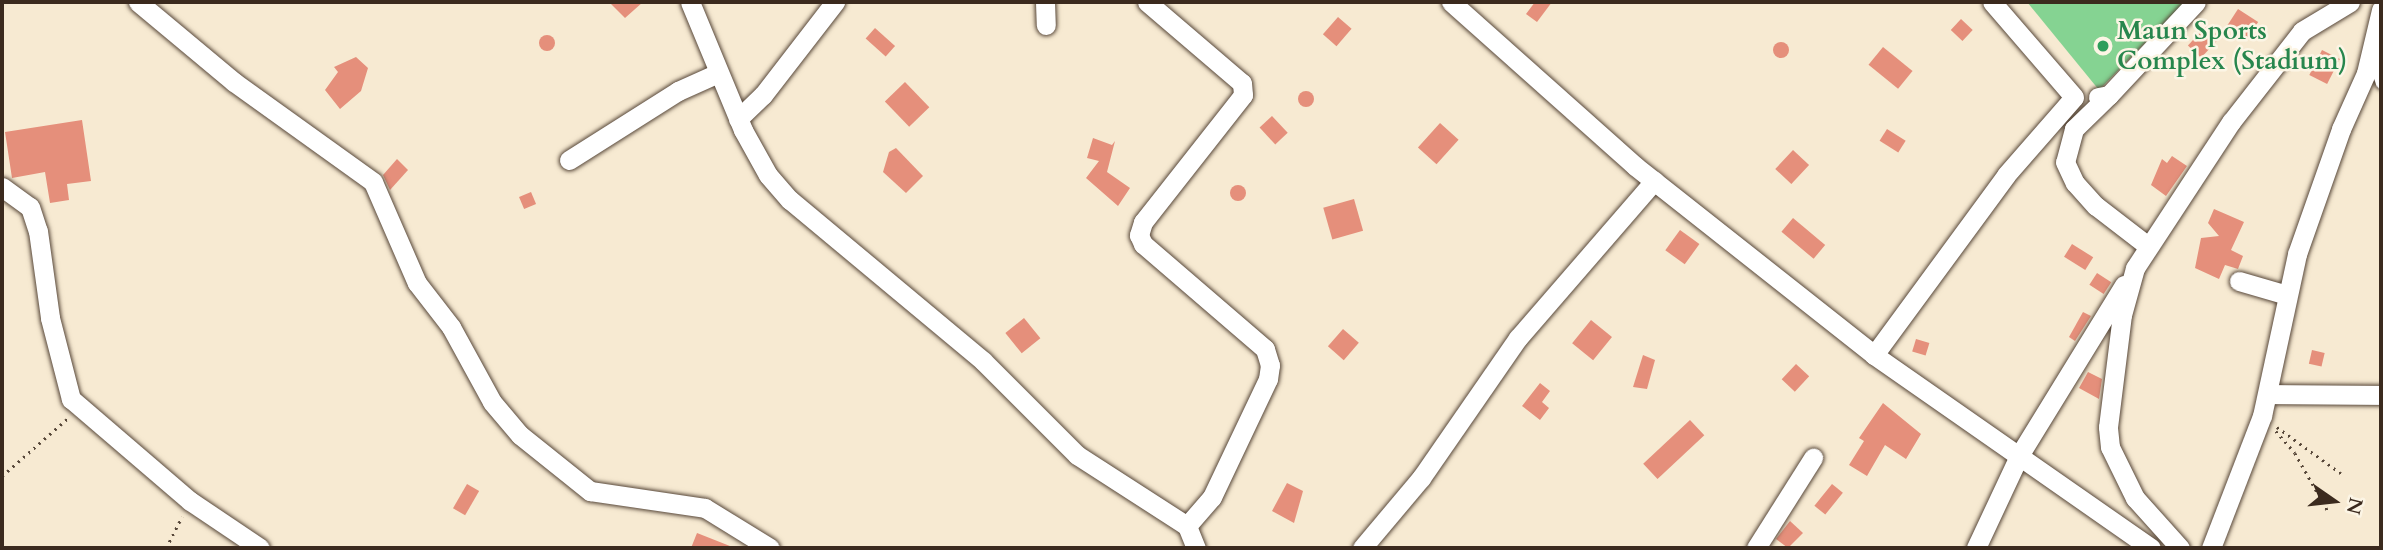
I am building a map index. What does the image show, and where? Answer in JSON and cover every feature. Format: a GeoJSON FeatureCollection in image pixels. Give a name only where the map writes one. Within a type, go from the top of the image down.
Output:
{"type":"FeatureCollection","features":[{"type":"Feature","properties":{"kind":"street"},"geometry":{"type":"LineString","coordinates":[[138,2],[234,82],[373,182],[417,283],[451,327],[492,402],[520,435],[590,491],[705,508],[770,548]]}},
{"type":"Feature","properties":{"kind":"street"},"geometry":{"type":"LineString","coordinates":[[690,2],[738,119],[768,175],[790,200],[983,360],[1077,455],[1187,526],[1196,548]]}},
{"type":"Feature","properties":{"kind":"street"},"geometry":{"type":"LineString","coordinates":[[738,119],[763,94],[835,2]]}},
{"type":"Feature","properties":{"kind":"street"},"geometry":{"type":"LineString","coordinates":[[1045,2],[1045,25]]}},
{"type":"Feature","properties":{"kind":"street"},"geometry":{"type":"LineString","coordinates":[[1147,2],[1242,83],[1243,95],[1143,222],[1139,235],[1143,244],[1265,349],[1270,365],[1268,379],[1212,497],[1187,526]]}},
{"type":"Feature","properties":{"kind":"street"},"geometry":{"type":"LineString","coordinates":[[1451,2],[1654,181],[1874,355],[2151,548]]}},
{"type":"Feature","properties":{"kind":"street"},"geometry":{"type":"LineString","coordinates":[[1992,2],[2074,97]]}},
{"type":"Feature","properties":{"kind":"street"},"geometry":{"type":"LineString","coordinates":[[2148,246],[2096,206],[2075,183],[2065,162],[2074,129],[2196,2]]}},
{"type":"Feature","properties":{"kind":"street"},"geometry":{"type":"LineString","coordinates":[[1976,548],[2019,456],[2148,246],[2231,122],[2302,31],[2350,2]]}},
{"type":"Feature","properties":{"kind":"street"},"geometry":{"type":"LineString","coordinates":[[2211,548],[2269,394],[2287,295],[2311,207],[2372,55],[2381,10]]}},
{"type":"Feature","properties":{"kind":"street"},"geometry":{"type":"LineString","coordinates":[[569,160],[678,91],[718,73]]}},
{"type":"Feature","properties":{"kind":"street"},"geometry":{"type":"LineString","coordinates":[[1874,355],[2012,167],[2074,97],[2109,95]]}},
{"type":"Feature","properties":{"kind":"street"},"geometry":{"type":"LineString","coordinates":[[1362,548],[1421,478],[1518,338],[1654,181]]}},
{"type":"Feature","properties":{"kind":"street"},"geometry":{"type":"LineString","coordinates":[[2,187],[30,207],[63,377],[71,399],[190,501],[260,548]]}},
{"type":"Feature","properties":{"kind":"street"},"geometry":{"type":"LineString","coordinates":[[2135,268],[2122,315],[2108,427],[2110,447],[2135,498],[2180,548]]}},
{"type":"Feature","properties":{"kind":"street"},"geometry":{"type":"LineString","coordinates":[[2239,281],[2287,295]]}},
{"type":"Feature","properties":{"kind":"street"},"geometry":{"type":"LineString","coordinates":[[2269,394],[2381,396]]}},
{"type":"Feature","properties":{"kind":"street"},"geometry":{"type":"LineString","coordinates":[[1756,548],[1813,458]]}},
{"type":"Feature","properties":{"kind":"lane"},"geometry":{"type":"LineString","coordinates":[[2372,55],[2381,83]]}},
{"type":"Feature","properties":{"kind":"path"},"geometry":{"type":"LineString","coordinates":[[2,476],[79,411],[92,418]]}},
{"type":"Feature","properties":{"kind":"path"},"geometry":{"type":"LineString","coordinates":[[2262,415],[2342,474]]}},
{"type":"Feature","properties":{"kind":"path"},"geometry":{"type":"LineString","coordinates":[[2262,415],[2295,453],[2328,511]]}},
{"type":"Feature","properties":{"kind":"path"},"geometry":{"type":"LineString","coordinates":[[166,548],[190,501]]}},
{"type":"Feature","properties":{"kind":"green space","name":"Maun Sports Complex (Stadium)"},"geometry":{"type":"Polygon","coordinates":[[[2027,2],[2185,2],[2099,90],[2027,2]]]}},
{"type":"Feature","properties":{"kind":"building"},"geometry":{"type":"Polygon","coordinates":[[[609,2],[643,2],[625,18],[609,2]]]}},
{"type":"Feature","properties":{"kind":"building"},"geometry":{"type":"Polygon","coordinates":[[[1535,2],[1552,2],[1537,22],[1526,14],[1535,2]]]}},
{"type":"Feature","properties":{"kind":"building"},"geometry":{"type":"Polygon","coordinates":[[[2238,9],[2258,22],[2247,39],[2227,26],[2238,9]]]}},
{"type":"Feature","properties":{"kind":"building"},"geometry":{"type":"Polygon","coordinates":[[[1338,17],[1352,29],[1336,46],[1323,34],[1338,17]]]}},
{"type":"Feature","properties":{"kind":"building"},"geometry":{"type":"Polygon","coordinates":[[[1961,19],[1973,30],[1962,41],[1951,30],[1961,19]]]}},
{"type":"Feature","properties":{"kind":"building"},"geometry":{"type":"Polygon","coordinates":[[[2207,25],[2220,37],[2201,58],[2188,45],[2207,25]]]}},
{"type":"Feature","properties":{"kind":"building"},"geometry":{"type":"Polygon","coordinates":[[[875,28],[895,46],[886,56],[866,38],[875,28]]]}},
{"type":"Feature","properties":{"kind":"building"},"geometry":{"type":"Polygon","coordinates":[[[547,35],[553,37],[553,49],[547,51],[541,49],[539,43],[541,37],[547,35]]]}},
{"type":"Feature","properties":{"kind":"building"},"geometry":{"type":"Polygon","coordinates":[[[1781,42],[1789,50],[1781,58],[1773,50],[1781,42]]]}},
{"type":"Feature","properties":{"kind":"building"},"geometry":{"type":"Polygon","coordinates":[[[1883,47],[1913,71],[1898,89],[1869,65],[1883,47]]]}},
{"type":"Feature","properties":{"kind":"building"},"geometry":{"type":"Polygon","coordinates":[[[2322,50],[2340,59],[2327,84],[2309,75],[2322,50]]]}},
{"type":"Feature","properties":{"kind":"building"},"geometry":{"type":"Polygon","coordinates":[[[356,57],[368,68],[361,91],[340,109],[325,90],[338,72],[334,67],[356,57]]]}},
{"type":"Feature","properties":{"kind":"building"},"geometry":{"type":"Polygon","coordinates":[[[905,82],[929,107],[909,127],[885,101],[905,82]]]}},
{"type":"Feature","properties":{"kind":"building"},"geometry":{"type":"Polygon","coordinates":[[[1306,91],[1314,99],[1306,107],[1298,99],[1306,91]]]}},
{"type":"Feature","properties":{"kind":"building"},"geometry":{"type":"Polygon","coordinates":[[[1272,116],[1288,133],[1275,144],[1260,128],[1272,116]]]}},
{"type":"Feature","properties":{"kind":"building"},"geometry":{"type":"Polygon","coordinates":[[[82,120],[91,181],[67,184],[69,200],[50,203],[45,172],[12,178],[5,132],[82,120]]]}},
{"type":"Feature","properties":{"kind":"building"},"geometry":{"type":"Polygon","coordinates":[[[1440,123],[1459,140],[1436,164],[1418,148],[1440,123]]]}},
{"type":"Feature","properties":{"kind":"building"},"geometry":{"type":"Polygon","coordinates":[[[1887,129],[1906,141],[1898,153],[1880,141],[1887,129]]]}},
{"type":"Feature","properties":{"kind":"building"},"geometry":{"type":"Polygon","coordinates":[[[1093,138],[1112,145],[1115,141],[1107,172],[1130,188],[1118,206],[1086,178],[1099,161],[1087,158],[1093,138]]]}},
{"type":"Feature","properties":{"kind":"building"},"geometry":{"type":"Polygon","coordinates":[[[896,148],[923,176],[906,193],[883,172],[889,152],[896,148]]]}},
{"type":"Feature","properties":{"kind":"building"},"geometry":{"type":"Polygon","coordinates":[[[1793,150],[1809,165],[1791,184],[1775,169],[1793,150]]]}},
{"type":"Feature","properties":{"kind":"building"},"geometry":{"type":"Polygon","coordinates":[[[2172,156],[2187,166],[2166,196],[2151,185],[2162,159],[2167,163],[2172,156]]]}},
{"type":"Feature","properties":{"kind":"building"},"geometry":{"type":"Polygon","coordinates":[[[397,159],[408,170],[390,190],[383,175],[397,159]]]}},
{"type":"Feature","properties":{"kind":"building"},"geometry":{"type":"Polygon","coordinates":[[[1235,185],[1241,185],[1246,193],[1244,199],[1235,201],[1230,196],[1230,190],[1235,185]]]}},
{"type":"Feature","properties":{"kind":"building"},"geometry":{"type":"Polygon","coordinates":[[[531,192],[536,204],[524,209],[519,197],[531,192]]]}},
{"type":"Feature","properties":{"kind":"building"},"geometry":{"type":"Polygon","coordinates":[[[1354,199],[1363,231],[1332,240],[1323,208],[1354,199]]]}},
{"type":"Feature","properties":{"kind":"building"},"geometry":{"type":"Polygon","coordinates":[[[2214,209],[2244,222],[2231,250],[2243,256],[2238,269],[2225,265],[2219,279],[2195,268],[2201,238],[2219,236],[2208,223],[2214,209]]]}},
{"type":"Feature","properties":{"kind":"building"},"geometry":{"type":"Polygon","coordinates":[[[1793,218],[1825,245],[1814,259],[1781,232],[1793,218]]]}},
{"type":"Feature","properties":{"kind":"building"},"geometry":{"type":"Polygon","coordinates":[[[1680,230],[1699,244],[1685,264],[1665,250],[1680,230]]]}},
{"type":"Feature","properties":{"kind":"building"},"geometry":{"type":"Polygon","coordinates":[[[2072,244],[2093,257],[2085,270],[2064,257],[2072,244]]]}},
{"type":"Feature","properties":{"kind":"building"},"geometry":{"type":"Polygon","coordinates":[[[2097,273],[2111,282],[2104,294],[2089,285],[2097,273]]]}},
{"type":"Feature","properties":{"kind":"building"},"geometry":{"type":"Polygon","coordinates":[[[2083,312],[2091,316],[2075,341],[2069,337],[2083,312]]]}},
{"type":"Feature","properties":{"kind":"building"},"geometry":{"type":"Polygon","coordinates":[[[1024,318],[1040,338],[1022,353],[1005,333],[1024,318]]]}},
{"type":"Feature","properties":{"kind":"building"},"geometry":{"type":"Polygon","coordinates":[[[1591,320],[1612,337],[1593,360],[1572,343],[1591,320]]]}},
{"type":"Feature","properties":{"kind":"building"},"geometry":{"type":"Polygon","coordinates":[[[1343,329],[1359,343],[1344,360],[1328,346],[1343,329]]]}},
{"type":"Feature","properties":{"kind":"building"},"geometry":{"type":"Polygon","coordinates":[[[1916,339],[1929,343],[1926,356],[1912,351],[1916,339]]]}},
{"type":"Feature","properties":{"kind":"building"},"geometry":{"type":"Polygon","coordinates":[[[2312,350],[2325,353],[2322,367],[2309,364],[2312,350]]]}},
{"type":"Feature","properties":{"kind":"building"},"geometry":{"type":"Polygon","coordinates":[[[1643,355],[1655,360],[1647,389],[1633,387],[1643,355]]]}},
{"type":"Feature","properties":{"kind":"building"},"geometry":{"type":"Polygon","coordinates":[[[1796,364],[1809,376],[1795,392],[1782,379],[1796,364]]]}},
{"type":"Feature","properties":{"kind":"building"},"geometry":{"type":"Polygon","coordinates":[[[2088,372],[2102,379],[2099,399],[2079,388],[2088,372]]]}},
{"type":"Feature","properties":{"kind":"building"},"geometry":{"type":"Polygon","coordinates":[[[1540,383],[1550,391],[1542,402],[1549,408],[1540,420],[1522,406],[1540,383]]]}},
{"type":"Feature","properties":{"kind":"building"},"geometry":{"type":"Polygon","coordinates":[[[1883,403],[1921,434],[1906,459],[1885,445],[1867,476],[1849,465],[1864,441],[1859,438],[1883,403]]]}},
{"type":"Feature","properties":{"kind":"building"},"geometry":{"type":"Polygon","coordinates":[[[1690,420],[1704,435],[1658,479],[1643,464],[1690,420]]]}},
{"type":"Feature","properties":{"kind":"building"},"geometry":{"type":"Polygon","coordinates":[[[1287,483],[1303,491],[1294,523],[1272,511],[1287,483]]]}},
{"type":"Feature","properties":{"kind":"building"},"geometry":{"type":"Polygon","coordinates":[[[467,484],[479,491],[465,515],[453,508],[467,484]]]}},
{"type":"Feature","properties":{"kind":"building"},"geometry":{"type":"Polygon","coordinates":[[[1832,484],[1843,493],[1825,515],[1814,506],[1832,484]]]}},
{"type":"Feature","properties":{"kind":"building"},"geometry":{"type":"Polygon","coordinates":[[[1790,521],[1803,533],[1788,548],[1776,539],[1790,521]]]}},
{"type":"Feature","properties":{"kind":"building"},"geometry":{"type":"Polygon","coordinates":[[[697,533],[735,548],[691,548],[697,533]]]}},
{"type":"Feature","properties":{"kind":"place","name":"Maun Sports Complex (Stadium)"},"geometry":{"type":"Point","coordinates":[2103,46]}}]}
